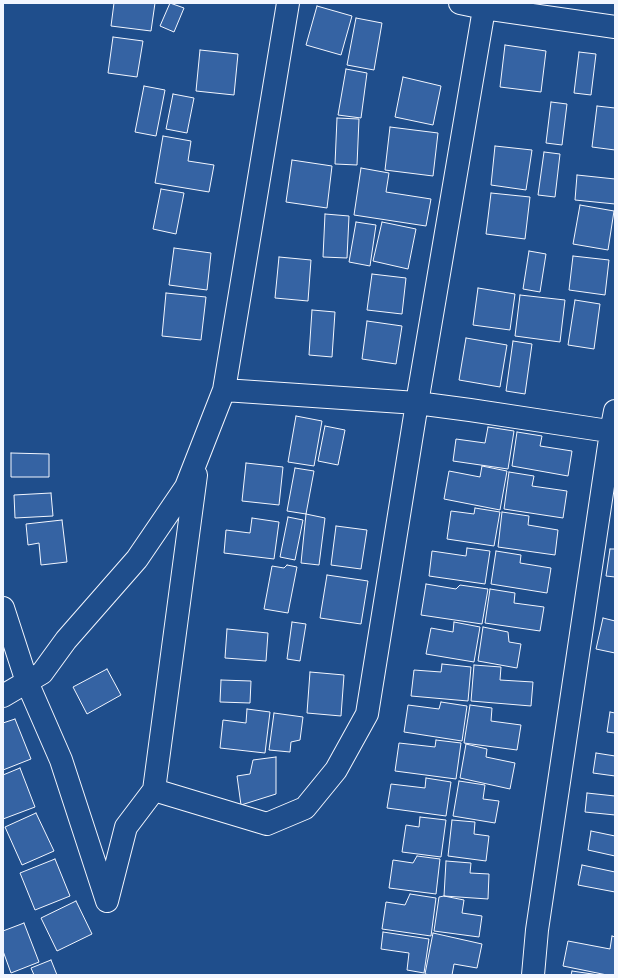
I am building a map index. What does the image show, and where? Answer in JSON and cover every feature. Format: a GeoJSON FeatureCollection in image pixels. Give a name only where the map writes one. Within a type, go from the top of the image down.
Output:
{"type":"FeatureCollection","features":[{"type":"Feature","properties":{"kind":"street"},"geometry":{"type":"LineString","coordinates":[[3,696],[42,673],[66,640],[137,559],[186,487],[224,390],[288,3]]}},
{"type":"Feature","properties":{"kind":"street"},"geometry":{"type":"LineString","coordinates":[[460,3],[615,28]]}},
{"type":"Feature","properties":{"kind":"street"},"geometry":{"type":"LineString","coordinates":[[154,790],[267,824],[305,808],[336,770],[367,714],[417,403],[485,6]]}},
{"type":"Feature","properties":{"kind":"street"},"geometry":{"type":"LineString","coordinates":[[224,390],[417,403],[614,425],[537,930],[533,975]]}},
{"type":"Feature","properties":{"kind":"street"},"geometry":{"type":"LineString","coordinates":[[3,608],[27,682],[61,760],[107,901],[126,827],[154,790],[199,454]]}},
{"type":"Feature","properties":{"kind":"building"},"geometry":{"type":"Polygon","coordinates":[[[114,3],[155,3],[151,31],[111,26],[114,3]]]}},
{"type":"Feature","properties":{"kind":"building"},"geometry":{"type":"Polygon","coordinates":[[[170,3],[184,8],[174,32],[160,26],[170,3]]]}},
{"type":"Feature","properties":{"kind":"building"},"geometry":{"type":"Polygon","coordinates":[[[317,6],[352,16],[341,55],[306,45],[317,6]]]}},
{"type":"Feature","properties":{"kind":"building"},"geometry":{"type":"Polygon","coordinates":[[[356,18],[382,23],[374,70],[347,65],[356,18]]]}},
{"type":"Feature","properties":{"kind":"building"},"geometry":{"type":"Polygon","coordinates":[[[113,37],[143,41],[137,77],[108,73],[113,37]]]}},
{"type":"Feature","properties":{"kind":"building"},"geometry":{"type":"Polygon","coordinates":[[[505,45],[546,51],[541,92],[500,87],[505,45]]]}},
{"type":"Feature","properties":{"kind":"building"},"geometry":{"type":"Polygon","coordinates":[[[200,50],[238,54],[234,95],[196,91],[200,50]]]}},
{"type":"Feature","properties":{"kind":"building"},"geometry":{"type":"Polygon","coordinates":[[[579,52],[596,54],[591,95],[574,93],[579,52]]]}},
{"type":"Feature","properties":{"kind":"building"},"geometry":{"type":"Polygon","coordinates":[[[346,69],[367,73],[361,118],[338,115],[346,69]]]}},
{"type":"Feature","properties":{"kind":"building"},"geometry":{"type":"Polygon","coordinates":[[[403,77],[441,86],[433,125],[395,117],[403,77]]]}},
{"type":"Feature","properties":{"kind":"building"},"geometry":{"type":"Polygon","coordinates":[[[144,86],[165,90],[156,136],[135,132],[144,86]]]}},
{"type":"Feature","properties":{"kind":"building"},"geometry":{"type":"Polygon","coordinates":[[[173,94],[194,98],[187,133],[166,129],[173,94]]]}},
{"type":"Feature","properties":{"kind":"building"},"geometry":{"type":"Polygon","coordinates":[[[551,102],[567,104],[562,145],[546,143],[551,102]]]}},
{"type":"Feature","properties":{"kind":"building"},"geometry":{"type":"Polygon","coordinates":[[[597,106],[615,108],[615,150],[592,147],[597,106]]]}},
{"type":"Feature","properties":{"kind":"building"},"geometry":{"type":"Polygon","coordinates":[[[337,118],[359,119],[357,165],[335,164],[337,118]]]}},
{"type":"Feature","properties":{"kind":"building"},"geometry":{"type":"Polygon","coordinates":[[[390,127],[438,133],[433,176],[385,170],[390,127]]]}},
{"type":"Feature","properties":{"kind":"building"},"geometry":{"type":"Polygon","coordinates":[[[163,136],[191,141],[188,161],[214,165],[209,192],[155,183],[163,136]]]}},
{"type":"Feature","properties":{"kind":"building"},"geometry":{"type":"Polygon","coordinates":[[[495,146],[532,150],[526,190],[491,185],[495,146]]]}},
{"type":"Feature","properties":{"kind":"building"},"geometry":{"type":"Polygon","coordinates":[[[544,152],[560,154],[555,197],[538,195],[544,152]]]}},
{"type":"Feature","properties":{"kind":"building"},"geometry":{"type":"Polygon","coordinates":[[[292,160],[332,166],[327,208],[286,202],[292,160]]]}},
{"type":"Feature","properties":{"kind":"building"},"geometry":{"type":"Polygon","coordinates":[[[361,168],[389,173],[386,192],[431,199],[426,226],[354,215],[361,168]]]}},
{"type":"Feature","properties":{"kind":"building"},"geometry":{"type":"Polygon","coordinates":[[[577,175],[615,179],[615,204],[575,200],[577,175]]]}},
{"type":"Feature","properties":{"kind":"building"},"geometry":{"type":"Polygon","coordinates":[[[161,189],[184,193],[176,234],[153,229],[161,189]]]}},
{"type":"Feature","properties":{"kind":"building"},"geometry":{"type":"Polygon","coordinates":[[[491,193],[530,197],[525,239],[486,234],[491,193]]]}},
{"type":"Feature","properties":{"kind":"building"},"geometry":{"type":"Polygon","coordinates":[[[580,205],[614,211],[608,250],[573,244],[580,205]]]}},
{"type":"Feature","properties":{"kind":"building"},"geometry":{"type":"Polygon","coordinates":[[[325,214],[349,216],[347,258],[323,257],[325,214]]]}},
{"type":"Feature","properties":{"kind":"building"},"geometry":{"type":"Polygon","coordinates":[[[356,222],[376,225],[370,266],[349,262],[356,222]]]}},
{"type":"Feature","properties":{"kind":"building"},"geometry":{"type":"Polygon","coordinates":[[[382,222],[416,229],[408,269],[373,261],[382,222]]]}},
{"type":"Feature","properties":{"kind":"building"},"geometry":{"type":"Polygon","coordinates":[[[174,248],[211,253],[207,290],[169,285],[174,248]]]}},
{"type":"Feature","properties":{"kind":"building"},"geometry":{"type":"Polygon","coordinates":[[[529,251],[546,254],[540,292],[523,289],[529,251]]]}},
{"type":"Feature","properties":{"kind":"building"},"geometry":{"type":"Polygon","coordinates":[[[573,256],[609,260],[605,295],[569,290],[573,256]]]}},
{"type":"Feature","properties":{"kind":"building"},"geometry":{"type":"Polygon","coordinates":[[[279,257],[311,260],[308,301],[275,298],[279,257]]]}},
{"type":"Feature","properties":{"kind":"building"},"geometry":{"type":"Polygon","coordinates":[[[372,274],[406,278],[402,314],[367,310],[372,274]]]}},
{"type":"Feature","properties":{"kind":"building"},"geometry":{"type":"Polygon","coordinates":[[[478,288],[515,294],[510,330],[473,325],[478,288]]]}},
{"type":"Feature","properties":{"kind":"building"},"geometry":{"type":"Polygon","coordinates":[[[166,293],[206,297],[201,340],[162,336],[166,293]]]}},
{"type":"Feature","properties":{"kind":"building"},"geometry":{"type":"Polygon","coordinates":[[[520,295],[565,300],[560,342],[515,336],[520,295]]]}},
{"type":"Feature","properties":{"kind":"building"},"geometry":{"type":"Polygon","coordinates":[[[575,300],[600,304],[594,349],[568,345],[575,300]]]}},
{"type":"Feature","properties":{"kind":"building"},"geometry":{"type":"Polygon","coordinates":[[[312,310],[335,312],[332,357],[309,355],[312,310]]]}},
{"type":"Feature","properties":{"kind":"building"},"geometry":{"type":"Polygon","coordinates":[[[367,321],[402,326],[396,364],[362,359],[367,321]]]}},
{"type":"Feature","properties":{"kind":"building"},"geometry":{"type":"Polygon","coordinates":[[[466,338],[507,345],[500,387],[459,380],[466,338]]]}},
{"type":"Feature","properties":{"kind":"building"},"geometry":{"type":"Polygon","coordinates":[[[513,341],[532,344],[525,394],[506,391],[513,341]]]}},
{"type":"Feature","properties":{"kind":"building"},"geometry":{"type":"Polygon","coordinates":[[[296,416],[322,421],[314,466],[288,462],[296,416]]]}},
{"type":"Feature","properties":{"kind":"building"},"geometry":{"type":"Polygon","coordinates":[[[325,426],[345,430],[338,465],[318,461],[325,426]]]}},
{"type":"Feature","properties":{"kind":"building"},"geometry":{"type":"Polygon","coordinates":[[[488,427],[514,431],[508,469],[453,461],[456,439],[485,443],[488,427]]]}},
{"type":"Feature","properties":{"kind":"building"},"geometry":{"type":"Polygon","coordinates":[[[517,432],[542,436],[540,446],[572,451],[568,476],[512,466],[517,432]]]}},
{"type":"Feature","properties":{"kind":"building"},"geometry":{"type":"Polygon","coordinates":[[[11,453],[49,454],[49,477],[11,477],[11,453]]]}},
{"type":"Feature","properties":{"kind":"building"},"geometry":{"type":"Polygon","coordinates":[[[246,463],[283,467],[279,505],[242,501],[246,463]]]}},
{"type":"Feature","properties":{"kind":"building"},"geometry":{"type":"Polygon","coordinates":[[[482,466],[507,471],[500,510],[444,499],[449,471],[480,477],[482,466]]]}},
{"type":"Feature","properties":{"kind":"building"},"geometry":{"type":"Polygon","coordinates":[[[295,468],[314,471],[306,514],[287,511],[295,468]]]}},
{"type":"Feature","properties":{"kind":"building"},"geometry":{"type":"Polygon","coordinates":[[[509,472],[534,476],[532,486],[567,491],[563,518],[504,509],[509,472]]]}},
{"type":"Feature","properties":{"kind":"building"},"geometry":{"type":"Polygon","coordinates":[[[51,493],[53,516],[15,518],[14,495],[51,493]]]}},
{"type":"Feature","properties":{"kind":"building"},"geometry":{"type":"Polygon","coordinates":[[[475,508],[500,512],[494,546],[447,539],[451,511],[474,514],[475,508]]]}},
{"type":"Feature","properties":{"kind":"building"},"geometry":{"type":"Polygon","coordinates":[[[502,512],[529,516],[528,525],[558,530],[555,555],[498,547],[502,512]]]}},
{"type":"Feature","properties":{"kind":"building"},"geometry":{"type":"Polygon","coordinates":[[[306,514],[325,518],[319,565],[301,563],[306,514]]]}},
{"type":"Feature","properties":{"kind":"building"},"geometry":{"type":"Polygon","coordinates":[[[288,517],[303,520],[295,560],[280,557],[288,517]]]}},
{"type":"Feature","properties":{"kind":"building"},"geometry":{"type":"Polygon","coordinates":[[[252,518],[279,522],[274,559],[224,553],[226,530],[250,533],[252,518]]]}},
{"type":"Feature","properties":{"kind":"building"},"geometry":{"type":"Polygon","coordinates":[[[62,520],[67,562],[41,565],[39,543],[28,545],[26,524],[62,520]]]}},
{"type":"Feature","properties":{"kind":"building"},"geometry":{"type":"Polygon","coordinates":[[[336,526],[367,530],[361,569],[331,565],[336,526]]]}},
{"type":"Feature","properties":{"kind":"building"},"geometry":{"type":"Polygon","coordinates":[[[467,548],[490,551],[485,584],[429,576],[432,551],[466,556],[467,548]]]}},
{"type":"Feature","properties":{"kind":"building"},"geometry":{"type":"Polygon","coordinates":[[[610,549],[615,549],[615,577],[606,576],[610,549]]]}},
{"type":"Feature","properties":{"kind":"building"},"geometry":{"type":"Polygon","coordinates":[[[496,551],[521,555],[520,563],[551,568],[547,593],[491,584],[496,551]]]}},
{"type":"Feature","properties":{"kind":"building"},"geometry":{"type":"Polygon","coordinates":[[[287,565],[297,567],[288,613],[264,609],[272,566],[284,568],[287,565]]]}},
{"type":"Feature","properties":{"kind":"building"},"geometry":{"type":"Polygon","coordinates":[[[327,575],[368,581],[361,624],[320,618],[327,575]]]}},
{"type":"Feature","properties":{"kind":"building"},"geometry":{"type":"Polygon","coordinates":[[[426,584],[456,589],[460,585],[488,589],[482,624],[421,615],[426,584]]]}},
{"type":"Feature","properties":{"kind":"building"},"geometry":{"type":"Polygon","coordinates":[[[490,589],[515,593],[514,603],[544,607],[540,631],[485,623],[490,589]]]}},
{"type":"Feature","properties":{"kind":"building"},"geometry":{"type":"Polygon","coordinates":[[[603,618],[615,621],[615,653],[596,649],[603,618]]]}},
{"type":"Feature","properties":{"kind":"building"},"geometry":{"type":"Polygon","coordinates":[[[292,622],[306,624],[300,661],[287,659],[292,622]]]}},
{"type":"Feature","properties":{"kind":"building"},"geometry":{"type":"Polygon","coordinates":[[[454,622],[480,627],[474,662],[426,654],[431,628],[453,632],[454,622]]]}},
{"type":"Feature","properties":{"kind":"building"},"geometry":{"type":"Polygon","coordinates":[[[483,627],[508,632],[509,642],[521,644],[517,668],[478,661],[483,627]]]}},
{"type":"Feature","properties":{"kind":"building"},"geometry":{"type":"Polygon","coordinates":[[[227,629],[268,633],[266,661],[225,658],[227,629]]]}},
{"type":"Feature","properties":{"kind":"building"},"geometry":{"type":"Polygon","coordinates":[[[442,664],[471,667],[468,701],[411,696],[414,670],[441,672],[442,664]]]}},
{"type":"Feature","properties":{"kind":"building"},"geometry":{"type":"Polygon","coordinates":[[[474,665],[501,667],[500,680],[533,682],[531,706],[471,701],[474,665]]]}},
{"type":"Feature","properties":{"kind":"building"},"geometry":{"type":"Polygon","coordinates":[[[107,669],[121,695],[87,714],[73,687],[107,669]]]}},
{"type":"Feature","properties":{"kind":"building"},"geometry":{"type":"Polygon","coordinates":[[[310,672],[344,675],[341,716],[307,713],[310,672]]]}},
{"type":"Feature","properties":{"kind":"building"},"geometry":{"type":"Polygon","coordinates":[[[221,680],[251,681],[250,703],[220,702],[221,680]]]}},
{"type":"Feature","properties":{"kind":"building"},"geometry":{"type":"Polygon","coordinates":[[[441,702],[467,706],[462,741],[404,732],[408,705],[439,709],[441,702]]]}},
{"type":"Feature","properties":{"kind":"building"},"geometry":{"type":"Polygon","coordinates":[[[470,705],[492,708],[491,721],[521,725],[517,750],[464,743],[470,705]]]}},
{"type":"Feature","properties":{"kind":"building"},"geometry":{"type":"Polygon","coordinates":[[[247,709],[270,712],[265,753],[220,748],[223,720],[246,723],[247,709]]]}},
{"type":"Feature","properties":{"kind":"building"},"geometry":{"type":"Polygon","coordinates":[[[610,712],[615,713],[615,733],[607,732],[610,712]]]}},
{"type":"Feature","properties":{"kind":"building"},"geometry":{"type":"Polygon","coordinates":[[[274,713],[303,717],[300,740],[291,742],[290,752],[269,750],[274,713]]]}},
{"type":"Feature","properties":{"kind":"building"},"geometry":{"type":"Polygon","coordinates":[[[15,719],[31,759],[3,770],[3,723],[15,719]]]}},
{"type":"Feature","properties":{"kind":"building"},"geometry":{"type":"Polygon","coordinates":[[[436,740],[461,743],[456,779],[395,771],[399,743],[435,747],[436,740]]]}},
{"type":"Feature","properties":{"kind":"building"},"geometry":{"type":"Polygon","coordinates":[[[466,744],[487,749],[486,757],[515,763],[510,789],[460,778],[466,744]]]}},
{"type":"Feature","properties":{"kind":"building"},"geometry":{"type":"Polygon","coordinates":[[[596,753],[615,756],[615,776],[593,773],[596,753]]]}},
{"type":"Feature","properties":{"kind":"building"},"geometry":{"type":"Polygon","coordinates":[[[276,757],[276,794],[241,805],[237,776],[250,774],[253,760],[276,757]]]}},
{"type":"Feature","properties":{"kind":"building"},"geometry":{"type":"Polygon","coordinates":[[[20,768],[35,807],[3,819],[3,775],[20,768]]]}},
{"type":"Feature","properties":{"kind":"building"},"geometry":{"type":"Polygon","coordinates":[[[426,778],[451,782],[446,816],[387,808],[391,784],[425,788],[426,778]]]}},
{"type":"Feature","properties":{"kind":"building"},"geometry":{"type":"Polygon","coordinates":[[[459,781],[485,785],[483,799],[499,801],[495,823],[453,816],[459,781]]]}},
{"type":"Feature","properties":{"kind":"building"},"geometry":{"type":"Polygon","coordinates":[[[587,793],[615,796],[615,815],[585,812],[587,793]]]}},
{"type":"Feature","properties":{"kind":"building"},"geometry":{"type":"Polygon","coordinates":[[[36,813],[54,851],[22,865],[5,827],[36,813]]]}},
{"type":"Feature","properties":{"kind":"building"},"geometry":{"type":"Polygon","coordinates":[[[420,817],[446,820],[441,857],[402,852],[406,825],[419,827],[420,817]]]}},
{"type":"Feature","properties":{"kind":"building"},"geometry":{"type":"Polygon","coordinates":[[[452,820],[475,822],[474,834],[489,836],[486,861],[448,856],[452,820]]]}},
{"type":"Feature","properties":{"kind":"building"},"geometry":{"type":"Polygon","coordinates":[[[591,831],[615,836],[615,856],[588,850],[591,831]]]}},
{"type":"Feature","properties":{"kind":"building"},"geometry":{"type":"Polygon","coordinates":[[[417,856],[440,859],[436,894],[389,888],[393,860],[413,863],[417,856]]]}},
{"type":"Feature","properties":{"kind":"building"},"geometry":{"type":"Polygon","coordinates":[[[55,859],[70,896],[35,910],[20,873],[55,859]]]}},
{"type":"Feature","properties":{"kind":"building"},"geometry":{"type":"Polygon","coordinates":[[[446,861],[471,863],[470,873],[489,874],[488,899],[444,896],[446,861]]]}},
{"type":"Feature","properties":{"kind":"building"},"geometry":{"type":"Polygon","coordinates":[[[582,865],[615,872],[615,892],[578,885],[582,865]]]}},
{"type":"Feature","properties":{"kind":"building"},"geometry":{"type":"Polygon","coordinates":[[[410,894],[436,898],[431,936],[382,929],[386,902],[405,905],[410,894]]]}},
{"type":"Feature","properties":{"kind":"building"},"geometry":{"type":"Polygon","coordinates":[[[444,896],[464,900],[462,913],[482,916],[479,937],[434,931],[439,897],[444,896]]]}},
{"type":"Feature","properties":{"kind":"building"},"geometry":{"type":"Polygon","coordinates":[[[76,901],[92,934],[57,951],[41,918],[76,901]]]}},
{"type":"Feature","properties":{"kind":"building"},"geometry":{"type":"Polygon","coordinates":[[[24,923],[39,962],[11,973],[3,951],[3,931],[24,923]]]}},
{"type":"Feature","properties":{"kind":"building"},"geometry":{"type":"Polygon","coordinates":[[[383,932],[429,939],[424,973],[407,970],[409,953],[381,949],[383,932]]]}},
{"type":"Feature","properties":{"kind":"building"},"geometry":{"type":"Polygon","coordinates":[[[433,933],[482,944],[477,968],[454,964],[452,975],[425,974],[433,933]]]}},
{"type":"Feature","properties":{"kind":"building"},"geometry":{"type":"Polygon","coordinates":[[[612,936],[615,937],[615,975],[607,975],[563,966],[568,941],[610,949],[612,936]]]}},
{"type":"Feature","properties":{"kind":"building"},"geometry":{"type":"Polygon","coordinates":[[[51,960],[57,975],[34,975],[31,968],[51,960]]]}},
{"type":"Feature","properties":{"kind":"building"},"geometry":{"type":"Polygon","coordinates":[[[572,971],[599,975],[571,975],[572,971]]]}}]}
